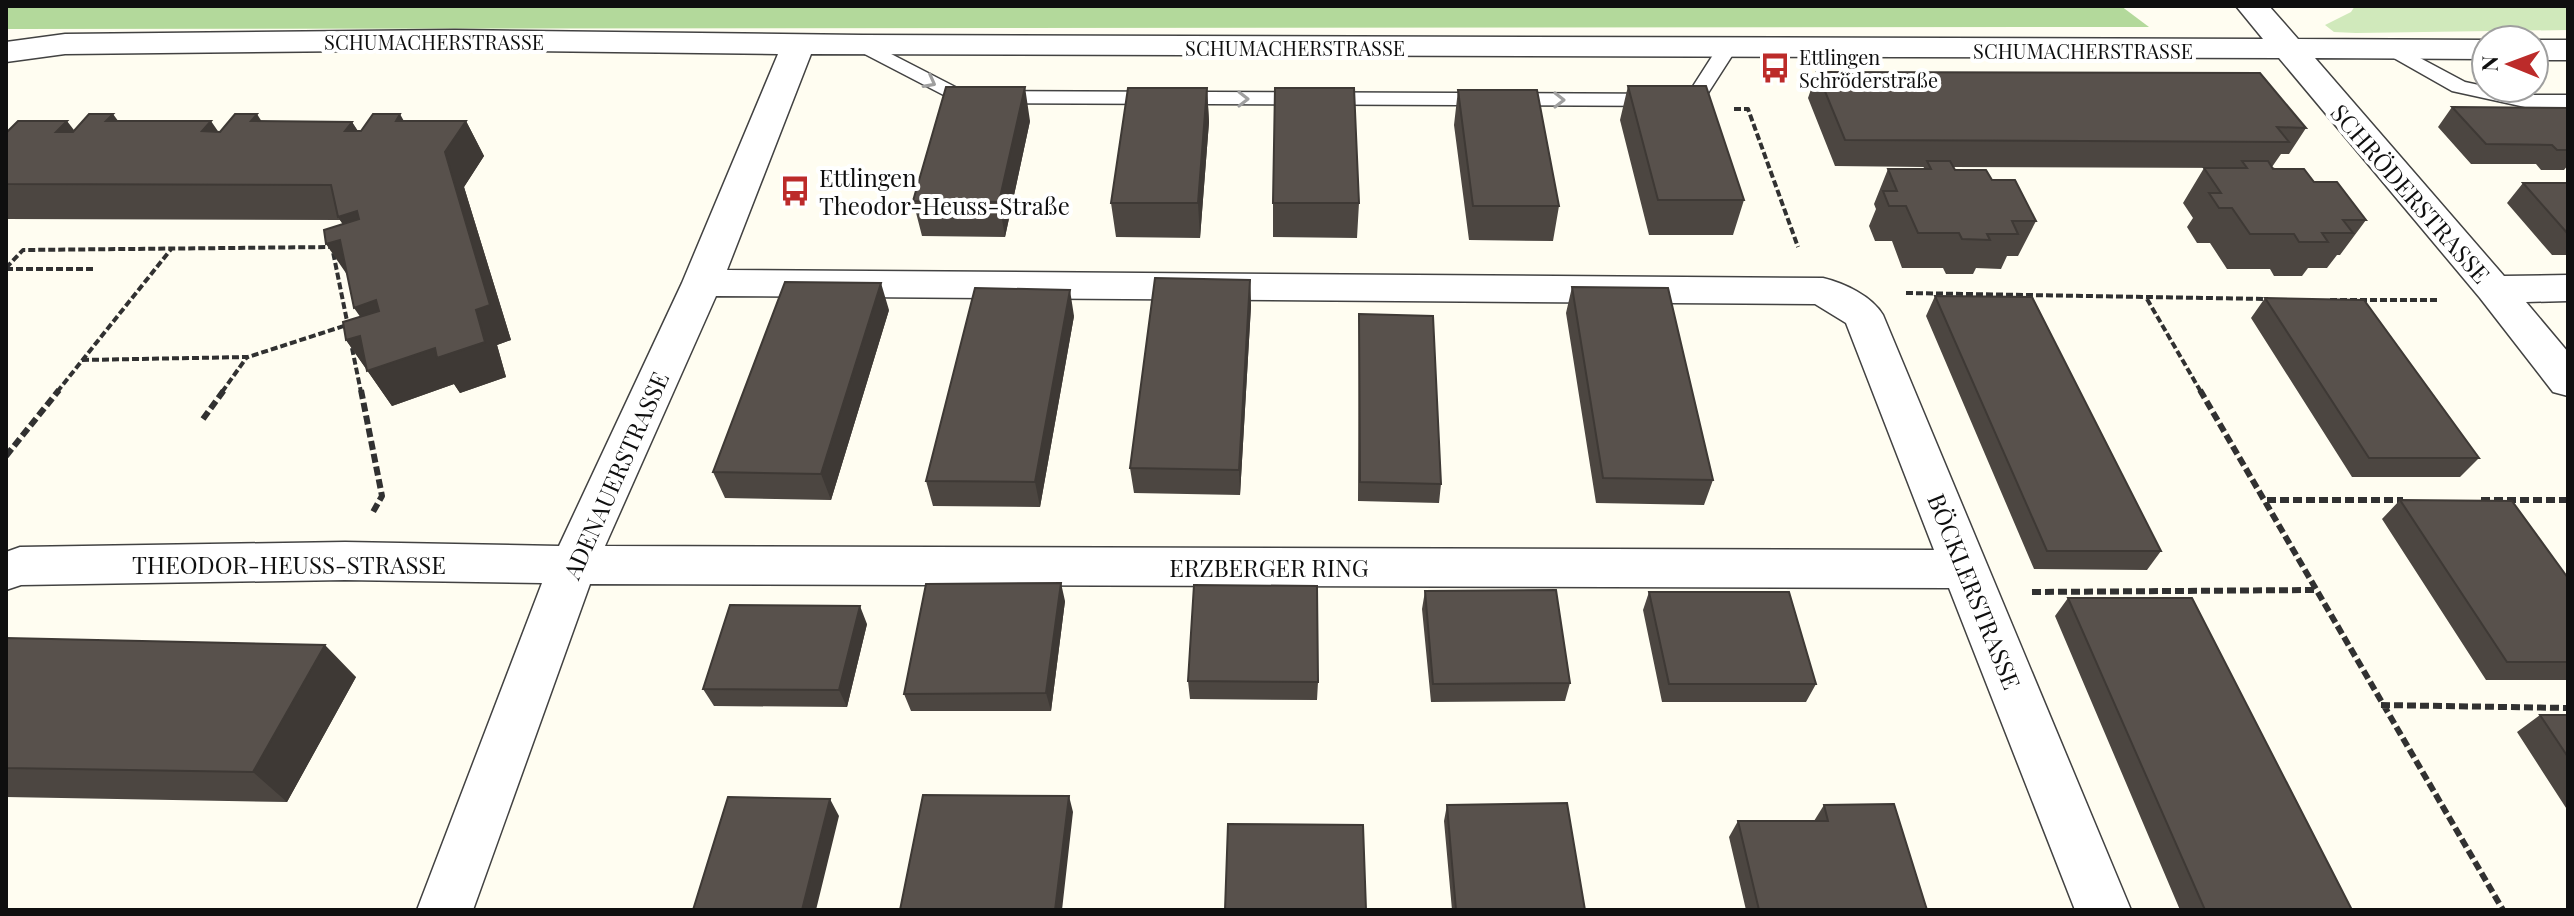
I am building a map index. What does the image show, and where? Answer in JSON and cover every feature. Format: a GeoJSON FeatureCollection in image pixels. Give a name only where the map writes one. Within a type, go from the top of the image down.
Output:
{"type":"FeatureCollection","features":[{"type":"Feature","properties":{"kind":"street","name":"SCHRÖDERSTRASSE"},"geometry":{"type":"LineString","coordinates":[[2252,6],[2499,295],[2568,381]]}},
{"type":"Feature","properties":{"kind":"street","name":"SCHUMACHERSTRASSE"},"geometry":{"type":"LineString","coordinates":[[6,52],[65,44],[455,40],[798,45],[2288,51],[2470,49]]}},
{"type":"Feature","properties":{"kind":"street","name":"ADENAUERSTRASSE"},"geometry":{"type":"LineString","coordinates":[[445,910],[573,565],[702,283],[798,45]]}},
{"type":"Feature","properties":{"kind":"street"},"geometry":{"type":"LineString","coordinates":[[702,283],[1823,291]]}},
{"type":"Feature","properties":{"kind":"street"},"geometry":{"type":"LineString","coordinates":[[2499,295],[2568,288]]}},
{"type":"Feature","properties":{"kind":"street","name":"BÖCKLERSTRASSE"},"geometry":{"type":"LineString","coordinates":[[1823,291],[1863,315],[2103,910]]}},
{"type":"Feature","properties":{"kind":"street","name":"THEODOR-HEUSS-STRASSE"},"geometry":{"type":"LineString","coordinates":[[6,571],[20,566],[345,561],[573,565]]}},
{"type":"Feature","properties":{"kind":"street","name":"ERZBERGER RING"},"geometry":{"type":"LineString","coordinates":[[573,565],[1971,581]]}},
{"type":"Feature","properties":{"kind":"lane","name":"SCHUMACHERSTRASSE"},"geometry":{"type":"LineString","coordinates":[[862,45],[959,97],[1694,100]]}},
{"type":"Feature","properties":{"kind":"lane"},"geometry":{"type":"LineString","coordinates":[[1694,100],[1727,48]]}},
{"type":"Feature","properties":{"kind":"lane"},"geometry":{"type":"LineString","coordinates":[[2392,49],[2459,87],[2525,101],[2568,101]]}},
{"type":"Feature","properties":{"kind":"path"},"geometry":{"type":"LineString","coordinates":[[1694,100],[1712,108],[1748,109],[1804,264],[1823,291],[2271,299]]}},
{"type":"Feature","properties":{"kind":"path"},"geometry":{"type":"LineString","coordinates":[[6,269],[23,250],[332,247],[382,496],[345,561]]}},
{"type":"Feature","properties":{"kind":"path"},"geometry":{"type":"LineString","coordinates":[[6,456],[172,248]]}},
{"type":"Feature","properties":{"kind":"path"},"geometry":{"type":"LineString","coordinates":[[6,269],[93,269]]}},
{"type":"Feature","properties":{"kind":"path"},"geometry":{"type":"LineString","coordinates":[[2317,299],[2499,295]]}},
{"type":"Feature","properties":{"kind":"path"},"geometry":{"type":"LineString","coordinates":[[2146,298],[2267,500],[2380,705],[2503,910]]}},
{"type":"Feature","properties":{"kind":"path"},"geometry":{"type":"LineString","coordinates":[[82,360],[248,357],[347,325]]}},
{"type":"Feature","properties":{"kind":"path"},"geometry":{"type":"LineString","coordinates":[[203,419],[248,357]]}},
{"type":"Feature","properties":{"kind":"path"},"geometry":{"type":"LineString","coordinates":[[2267,500],[2409,500]]}},
{"type":"Feature","properties":{"kind":"path"},"geometry":{"type":"LineString","coordinates":[[2473,500],[2568,500]]}},
{"type":"Feature","properties":{"kind":"path"},"geometry":{"type":"LineString","coordinates":[[1971,581],[2315,590]]}},
{"type":"Feature","properties":{"kind":"path"},"geometry":{"type":"LineString","coordinates":[[2380,705],[2568,708]]}},
{"type":"Feature","properties":{"kind":"green space"},"geometry":{"type":"Polygon","coordinates":[[[6,6],[2121,6],[2149,27],[6,29],[6,6]]]}},
{"type":"Feature","properties":{"kind":"green space"},"geometry":{"type":"Polygon","coordinates":[[[2355,6],[2568,6],[2568,30],[2550,30],[2550,24],[2470,24],[2470,31],[2356,33],[2334,32],[2325,25],[2351,12],[2355,6]]]}},
{"type":"Feature","properties":{"kind":"building"},"geometry":{"type":"Polygon","coordinates":[[[1817,72],[2260,73],[2306,128],[2277,127],[2289,142],[1845,140],[1817,72]]]}},
{"type":"Feature","properties":{"kind":"building"},"geometry":{"type":"Polygon","coordinates":[[[1628,86],[1706,86],[1744,200],[1658,200],[1628,86]]]}},
{"type":"Feature","properties":{"kind":"building"},"geometry":{"type":"Polygon","coordinates":[[[946,87],[1025,87],[999,202],[913,201],[946,87]]]}},
{"type":"Feature","properties":{"kind":"building"},"geometry":{"type":"Polygon","coordinates":[[[1128,88],[1207,88],[1198,203],[1111,203],[1128,88]]]}},
{"type":"Feature","properties":{"kind":"building"},"geometry":{"type":"Polygon","coordinates":[[[1275,88],[1354,88],[1359,203],[1273,203],[1275,88]]]}},
{"type":"Feature","properties":{"kind":"building"},"geometry":{"type":"Polygon","coordinates":[[[1458,90],[1537,90],[1559,206],[1473,206],[1458,90]]]}},
{"type":"Feature","properties":{"kind":"building"},"geometry":{"type":"Polygon","coordinates":[[[2452,107],[2568,108],[2568,150],[2557,150],[2552,145],[2486,144],[2452,107]]]}},
{"type":"Feature","properties":{"kind":"building"},"geometry":{"type":"Polygon","coordinates":[[[89,114],[113,114],[106,121],[211,121],[202,131],[220,132],[235,114],[257,114],[251,121],[352,122],[345,131],[361,131],[373,114],[400,114],[396,121],[466,121],[445,152],[490,305],[476,310],[485,342],[437,358],[435,348],[367,371],[360,336],[346,340],[343,322],[379,311],[376,300],[354,308],[340,240],[326,244],[324,230],[359,219],[357,211],[338,217],[331,185],[6,184],[6,133],[18,121],[67,121],[56,132],[73,132],[89,114]]]}},
{"type":"Feature","properties":{"kind":"building"},"geometry":{"type":"Polygon","coordinates":[[[1927,161],[1950,161],[1955,170],[1986,170],[1992,180],[2015,180],[2036,221],[2012,221],[2018,234],[1987,234],[1990,240],[1962,239],[1959,233],[1918,233],[1906,206],[1889,206],[1883,191],[1897,191],[1888,169],[1931,169],[1927,161]]]}},
{"type":"Feature","properties":{"kind":"building"},"geometry":{"type":"Polygon","coordinates":[[[2242,161],[2268,161],[2273,169],[2304,169],[2314,182],[2337,182],[2366,220],[2343,220],[2353,233],[2322,233],[2328,242],[2299,242],[2294,234],[2250,234],[2232,208],[2219,208],[2209,193],[2221,193],[2204,168],[2247,168],[2242,161]]]}},
{"type":"Feature","properties":{"kind":"building"},"geometry":{"type":"Polygon","coordinates":[[[2523,183],[2568,183],[2568,234],[2523,183]]]}},
{"type":"Feature","properties":{"kind":"building"},"geometry":{"type":"Polygon","coordinates":[[[1155,278],[1250,280],[1239,470],[1130,468],[1155,278]]]}},
{"type":"Feature","properties":{"kind":"building"},"geometry":{"type":"Polygon","coordinates":[[[785,282],[881,283],[821,474],[713,472],[785,282]]]}},
{"type":"Feature","properties":{"kind":"building"},"geometry":{"type":"Polygon","coordinates":[[[1572,287],[1668,288],[1713,480],[1603,478],[1572,287]]]}},
{"type":"Feature","properties":{"kind":"building"},"geometry":{"type":"Polygon","coordinates":[[[975,288],[1070,290],[1035,482],[926,481],[975,288]]]}},
{"type":"Feature","properties":{"kind":"building"},"geometry":{"type":"Polygon","coordinates":[[[1935,296],[2032,297],[2161,551],[2047,551],[1935,296]]]}},
{"type":"Feature","properties":{"kind":"building"},"geometry":{"type":"Polygon","coordinates":[[[2265,298],[2364,300],[2479,458],[2369,458],[2265,298]]]}},
{"type":"Feature","properties":{"kind":"building"},"geometry":{"type":"Polygon","coordinates":[[[1359,314],[1433,316],[1441,484],[1360,482],[1359,314]]]}},
{"type":"Feature","properties":{"kind":"building"},"geometry":{"type":"Polygon","coordinates":[[[2400,500],[2512,501],[2568,578],[2568,662],[2507,662],[2400,500]]]}},
{"type":"Feature","properties":{"kind":"building"},"geometry":{"type":"Polygon","coordinates":[[[1061,583],[1046,693],[904,694],[926,584],[1061,583]]]}},
{"type":"Feature","properties":{"kind":"building"},"geometry":{"type":"Polygon","coordinates":[[[1194,585],[1317,586],[1318,682],[1188,681],[1194,585]]]}},
{"type":"Feature","properties":{"kind":"building"},"geometry":{"type":"Polygon","coordinates":[[[1556,590],[1570,683],[1433,684],[1425,591],[1556,590]]]}},
{"type":"Feature","properties":{"kind":"building"},"geometry":{"type":"Polygon","coordinates":[[[1649,592],[1789,592],[1816,684],[1669,684],[1649,592]]]}},
{"type":"Feature","properties":{"kind":"building"},"geometry":{"type":"Polygon","coordinates":[[[2068,598],[2192,598],[2352,910],[2205,910],[2068,598]]]}},
{"type":"Feature","properties":{"kind":"building"},"geometry":{"type":"Polygon","coordinates":[[[730,605],[860,606],[839,690],[703,689],[730,605]]]}},
{"type":"Feature","properties":{"kind":"building"},"geometry":{"type":"Polygon","coordinates":[[[6,638],[325,645],[253,772],[6,768],[6,638]]]}},
{"type":"Feature","properties":{"kind":"building"},"geometry":{"type":"Polygon","coordinates":[[[2540,715],[2568,715],[2568,757],[2540,715]]]}},
{"type":"Feature","properties":{"kind":"building"},"geometry":{"type":"Polygon","coordinates":[[[923,795],[1069,796],[1055,910],[900,910],[923,795]]]}},
{"type":"Feature","properties":{"kind":"building"},"geometry":{"type":"Polygon","coordinates":[[[728,797],[830,799],[802,910],[693,910],[728,797]]]}},
{"type":"Feature","properties":{"kind":"building"},"geometry":{"type":"Polygon","coordinates":[[[1567,803],[1585,910],[1456,910],[1447,805],[1567,803]]]}},
{"type":"Feature","properties":{"kind":"building"},"geometry":{"type":"Polygon","coordinates":[[[1894,804],[1927,910],[1759,910],[1738,821],[1828,821],[1824,805],[1894,804]]]}},
{"type":"Feature","properties":{"kind":"building"},"geometry":{"type":"Polygon","coordinates":[[[1228,824],[1363,825],[1366,910],[1225,910],[1228,824]]]}},
{"type":"Feature","properties":{"kind":"place","name":"Ettlingen Schröderstraße"},"geometry":{"type":"Point","coordinates":[1775,68]}},
{"type":"Feature","properties":{"kind":"place","name":"Ettlingen Theodor-Heuss-Straße"},"geometry":{"type":"Point","coordinates":[795,191]}}]}
